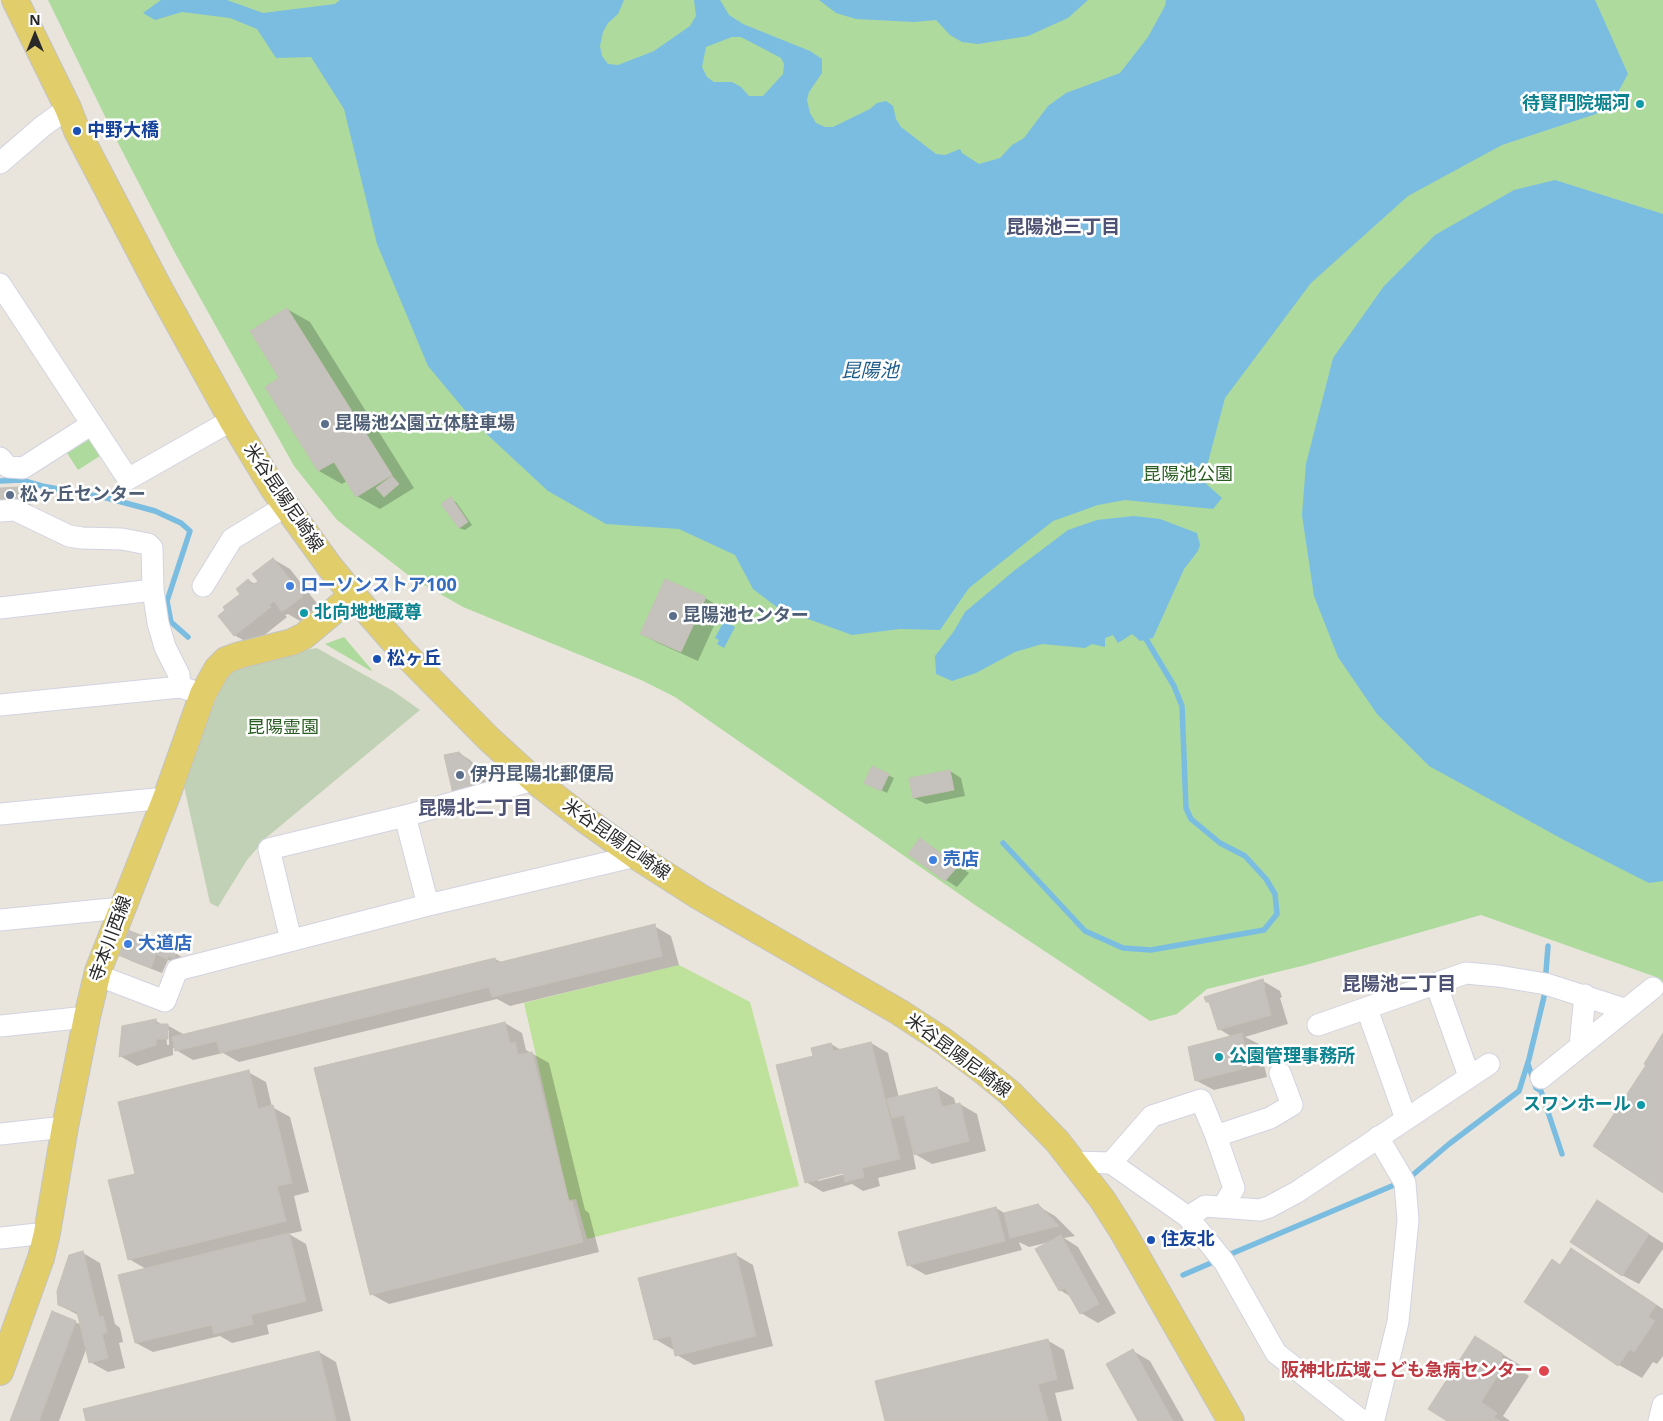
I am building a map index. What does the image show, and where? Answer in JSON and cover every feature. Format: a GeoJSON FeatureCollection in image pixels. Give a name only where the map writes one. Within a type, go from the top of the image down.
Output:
{"type":"FeatureCollection","features":[{"type":"Feature","properties":{"kind":"main road","name":"米谷昆陽尼崎線"},"geometry":{"type":"LineString","coordinates":[[15,0],[68,108],[77,131],[113,201],[232,420],[273,488],[330,567],[353,595],[420,670],[488,739],[534,780],[584,819],[636,856],[700,897],[899,1012],[942,1040],[1010,1093],[1032,1114],[1075,1162],[1102,1198],[1231,1421]]}},
{"type":"Feature","properties":{"kind":"main road","name":"寺本川西線"},"geometry":{"type":"LineString","coordinates":[[0,1372],[5,1346],[41,1258],[65,1127],[97,975],[121,908],[166,798],[192,690],[226,660],[292,642],[304,636],[353,595]]}},
{"type":"Feature","properties":{"kind":"street"},"geometry":{"type":"LineString","coordinates":[[0,162],[68,108]]}},
{"type":"Feature","properties":{"kind":"street"},"geometry":{"type":"LineString","coordinates":[[0,284],[128,479],[232,420]]}},
{"type":"Feature","properties":{"kind":"street"},"geometry":{"type":"LineString","coordinates":[[0,458],[8,467],[23,468],[92,424]]}},
{"type":"Feature","properties":{"kind":"street"},"geometry":{"type":"LineString","coordinates":[[203,586],[216,550],[286,506]]}},
{"type":"Feature","properties":{"kind":"street"},"geometry":{"type":"LineString","coordinates":[[0,511],[15,510],[69,536],[82,538],[122,538],[148,544],[152,548],[153,590],[164,647],[179,675],[192,690]]}},
{"type":"Feature","properties":{"kind":"street"},"geometry":{"type":"LineString","coordinates":[[0,608],[153,590]]}},
{"type":"Feature","properties":{"kind":"street"},"geometry":{"type":"LineString","coordinates":[[0,705],[192,690]]}},
{"type":"Feature","properties":{"kind":"street"},"geometry":{"type":"LineString","coordinates":[[292,940],[269,849],[405,816],[534,780]]}},
{"type":"Feature","properties":{"kind":"street"},"geometry":{"type":"LineString","coordinates":[[0,814],[166,798]]}},
{"type":"Feature","properties":{"kind":"street"},"geometry":{"type":"LineString","coordinates":[[405,816],[428,906]]}},
{"type":"Feature","properties":{"kind":"street"},"geometry":{"type":"LineString","coordinates":[[97,975],[167,1002],[177,970],[428,906],[636,856]]}},
{"type":"Feature","properties":{"kind":"street"},"geometry":{"type":"LineString","coordinates":[[0,920],[121,908]]}},
{"type":"Feature","properties":{"kind":"street"},"geometry":{"type":"LineString","coordinates":[[1318,1025],[1466,973],[1546,984],[1624,1009]]}},
{"type":"Feature","properties":{"kind":"street"},"geometry":{"type":"LineString","coordinates":[[1436,984],[1470,1076]]}},
{"type":"Feature","properties":{"kind":"street"},"geometry":{"type":"LineString","coordinates":[[1541,1078],[1624,1009],[1653,988]]}},
{"type":"Feature","properties":{"kind":"street"},"geometry":{"type":"LineString","coordinates":[[1580,1046],[1585,995]]}},
{"type":"Feature","properties":{"kind":"street"},"geometry":{"type":"LineString","coordinates":[[1367,1009],[1406,1119]]}},
{"type":"Feature","properties":{"kind":"street"},"geometry":{"type":"LineString","coordinates":[[0,1026],[87,1017]]}},
{"type":"Feature","properties":{"kind":"street"},"geometry":{"type":"LineString","coordinates":[[1188,1217],[1205,1206],[1260,1210],[1269,1207],[1297,1192],[1489,1064]]}},
{"type":"Feature","properties":{"kind":"street"},"geometry":{"type":"LineString","coordinates":[[1216,1136],[1270,1118],[1298,1102],[1280,1073]]}},
{"type":"Feature","properties":{"kind":"street"},"geometry":{"type":"LineString","coordinates":[[1111,1163],[1152,1116],[1201,1100],[1234,1188],[1223,1207]]}},
{"type":"Feature","properties":{"kind":"street"},"geometry":{"type":"LineString","coordinates":[[0,1134],[65,1127]]}},
{"type":"Feature","properties":{"kind":"street"},"geometry":{"type":"LineString","coordinates":[[1075,1162],[1111,1163],[1188,1217],[1225,1263],[1276,1353],[1370,1420],[1398,1322],[1408,1220],[1405,1182],[1378,1137]]}},
{"type":"Feature","properties":{"kind":"street"},"geometry":{"type":"LineString","coordinates":[[0,1238],[47,1233]]}},
{"type":"Feature","properties":{"kind":"street"},"geometry":{"type":"LineString","coordinates":[[1659,1421],[1663,1405]]}},
{"type":"Feature","properties":{"kind":"green space","name":"昆陽池公園"},"geometry":{"type":"Polygon","coordinates":[[[48,0],[1663,0],[1663,987],[1656,977],[1481,915],[1306,965],[1207,989],[1177,1014],[1150,1021],[975,905],[675,697],[641,680],[463,607],[412,578],[337,520],[294,466],[175,253],[118,143],[48,0]]]}},
{"type":"Feature","properties":{"kind":"green space"},"geometry":{"type":"Polygon","coordinates":[[[85,433],[103,454],[78,470],[63,447],[85,433]]]}},
{"type":"Feature","properties":{"kind":"green space"},"geometry":{"type":"Polygon","coordinates":[[[344,637],[372,670],[371,671],[325,644],[344,637]]]}},
{"type":"Feature","properties":{"kind":"green space","name":"昆陽霊園"},"geometry":{"type":"Polygon","coordinates":[[[317,648],[393,691],[420,710],[267,837],[247,860],[218,907],[210,903],[183,782],[225,677],[244,661],[317,648]]]}},
{"type":"Feature","properties":{"kind":"green space"},"geometry":{"type":"Polygon","coordinates":[[[679,965],[750,1002],[799,1186],[587,1239],[576,1199],[569,1200],[524,1003],[679,965]]]}},
{"type":"Feature","properties":{"kind":"water","name":"昆陽池"},"geometry":{"type":"Polygon","coordinates":[[[161,0],[227,0],[263,13],[335,4],[340,0],[624,0],[618,14],[608,23],[603,32],[600,46],[602,56],[608,64],[618,65],[654,51],[690,26],[696,16],[694,0],[720,0],[729,15],[743,24],[810,51],[822,59],[822,73],[809,92],[807,100],[810,113],[816,123],[825,127],[833,127],[870,109],[877,103],[886,101],[893,106],[896,119],[901,127],[936,154],[945,155],[960,149],[962,153],[979,164],[1000,158],[1012,145],[1024,138],[1048,106],[1066,93],[1120,73],[1148,37],[1165,6],[1166,0],[1595,0],[1628,74],[1608,110],[1502,145],[1408,196],[1311,283],[1225,398],[1203,481],[1222,498],[1213,509],[1125,500],[1098,505],[1053,521],[969,588],[940,630],[900,629],[852,635],[778,608],[753,589],[735,555],[679,529],[606,524],[548,491],[478,426],[428,366],[377,244],[344,109],[311,57],[276,58],[257,29],[230,18],[182,12],[155,20],[143,13],[161,0]],[[732,37],[706,47],[702,67],[707,77],[714,82],[732,82],[741,87],[749,96],[763,96],[783,74],[784,64],[781,58],[741,37],[732,37]]]}},
{"type":"Feature","properties":{"kind":"water"},"geometry":{"type":"Polygon","coordinates":[[[819,0],[1088,0],[1068,18],[1028,36],[978,44],[962,42],[950,35],[936,20],[914,22],[856,19],[836,13],[819,0]]]}},
{"type":"Feature","properties":{"kind":"water"},"geometry":{"type":"Polygon","coordinates":[[[1555,180],[1663,214],[1663,881],[1649,883],[1564,840],[1429,766],[1377,714],[1338,657],[1314,596],[1302,515],[1306,464],[1333,358],[1384,286],[1435,235],[1514,190],[1555,180]]]}},
{"type":"Feature","properties":{"kind":"water"},"geometry":{"type":"Polygon","coordinates":[[[1134,516],[1160,519],[1197,533],[1200,545],[1198,551],[1184,569],[1153,638],[1140,641],[1132,634],[1118,643],[1113,635],[1105,638],[1105,647],[1092,644],[1085,648],[1042,644],[1015,652],[976,673],[952,681],[936,674],[935,656],[954,631],[965,612],[1015,570],[1068,530],[1097,520],[1134,516]]]}},
{"type":"Feature","properties":{"kind":"water"},"geometry":{"type":"Polygon","coordinates":[[[727,615],[733,618],[729,624],[735,627],[724,648],[717,644],[719,640],[715,638],[727,615]]]}},
{"type":"Feature","properties":{"kind":"building","name":"昆陽池公園立体駐車場"},"geometry":{"type":"Polygon","coordinates":[[[287,308],[392,475],[356,497],[334,462],[318,471],[265,387],[279,378],[250,331],[287,308]]]}},
{"type":"Feature","properties":{"kind":"building"},"geometry":{"type":"Polygon","coordinates":[[[392,476],[399,484],[384,497],[376,488],[392,476]]]}},
{"type":"Feature","properties":{"kind":"building","name":"松ヶ丘センター"},"geometry":{"type":"Polygon","coordinates":[[[19,487],[20,502],[0,502],[0,488],[19,487]]]}},
{"type":"Feature","properties":{"kind":"building"},"geometry":{"type":"Polygon","coordinates":[[[451,497],[468,522],[459,528],[441,504],[451,497]]]}},
{"type":"Feature","properties":{"kind":"building"},"geometry":{"type":"Polygon","coordinates":[[[273,558],[303,596],[282,612],[274,601],[269,605],[271,607],[234,636],[218,616],[225,610],[223,607],[240,594],[236,589],[248,579],[253,585],[258,581],[252,574],[273,558]]]}},
{"type":"Feature","properties":{"kind":"building","name":"昆陽池センター"},"geometry":{"type":"Polygon","coordinates":[[[665,579],[706,597],[681,652],[640,634],[665,579]]]}},
{"type":"Feature","properties":{"kind":"building"},"geometry":{"type":"Polygon","coordinates":[[[459,752],[483,775],[482,788],[453,794],[444,755],[459,752]]]}},
{"type":"Feature","properties":{"kind":"building"},"geometry":{"type":"Polygon","coordinates":[[[872,766],[889,774],[881,791],[864,783],[872,766]]]}},
{"type":"Feature","properties":{"kind":"building"},"geometry":{"type":"Polygon","coordinates":[[[950,770],[954,790],[913,798],[909,778],[950,770]]]}},
{"type":"Feature","properties":{"kind":"building","name":"売店"},"geometry":{"type":"Polygon","coordinates":[[[920,838],[958,866],[945,881],[908,854],[920,838]]]}},
{"type":"Feature","properties":{"kind":"building"},"geometry":{"type":"Polygon","coordinates":[[[655,924],[662,956],[492,997],[489,987],[220,1053],[217,1041],[175,1051],[172,1037],[495,958],[497,963],[655,924]]]}},
{"type":"Feature","properties":{"kind":"building"},"geometry":{"type":"Polygon","coordinates":[[[128,930],[163,944],[162,947],[176,953],[174,958],[168,956],[167,959],[156,954],[151,968],[118,955],[128,930]]]}},
{"type":"Feature","properties":{"kind":"building"},"geometry":{"type":"Polygon","coordinates":[[[1263,979],[1271,1015],[1218,1030],[1209,1002],[1206,1002],[1204,997],[1263,979]]]}},
{"type":"Feature","properties":{"kind":"building"},"geometry":{"type":"Polygon","coordinates":[[[156,1019],[156,1024],[168,1024],[168,1039],[156,1039],[156,1045],[119,1057],[122,1026],[156,1019]]]}},
{"type":"Feature","properties":{"kind":"building"},"geometry":{"type":"Polygon","coordinates":[[[505,1022],[510,1044],[515,1042],[518,1055],[532,1052],[569,1202],[572,1201],[583,1242],[370,1295],[314,1068],[505,1022]]]}},
{"type":"Feature","properties":{"kind":"building","name":"公園管理事務所"},"geometry":{"type":"Polygon","coordinates":[[[1242,1033],[1250,1067],[1195,1081],[1188,1047],[1242,1033]]]}},
{"type":"Feature","properties":{"kind":"building","name":"スワンホール"},"geometry":{"type":"Polygon","coordinates":[[[1663,1033],[1663,1193],[1593,1146],[1646,1065],[1644,1064],[1663,1033]]]}},
{"type":"Feature","properties":{"kind":"building"},"geometry":{"type":"Polygon","coordinates":[[[871,1042],[900,1159],[862,1168],[864,1177],[845,1182],[843,1173],[805,1183],[776,1065],[813,1056],[811,1048],[831,1043],[833,1051],[871,1042]]]}},
{"type":"Feature","properties":{"kind":"building"},"geometry":{"type":"Polygon","coordinates":[[[249,1070],[258,1109],[273,1105],[292,1183],[277,1186],[286,1221],[128,1260],[108,1180],[135,1174],[118,1102],[249,1070]]]}},
{"type":"Feature","properties":{"kind":"building"},"geometry":{"type":"Polygon","coordinates":[[[937,1087],[942,1107],[960,1103],[969,1141],[914,1155],[904,1115],[892,1118],[887,1099],[937,1087]]]}},
{"type":"Feature","properties":{"kind":"building"},"geometry":{"type":"Polygon","coordinates":[[[1597,1200],[1649,1234],[1622,1276],[1570,1242],[1597,1200]]]}},
{"type":"Feature","properties":{"kind":"building"},"geometry":{"type":"Polygon","coordinates":[[[1038,1204],[1059,1226],[1010,1238],[1004,1213],[1038,1204]]]}},
{"type":"Feature","properties":{"kind":"building"},"geometry":{"type":"Polygon","coordinates":[[[996,1207],[1005,1241],[907,1266],[898,1232],[996,1207]]]}},
{"type":"Feature","properties":{"kind":"building"},"geometry":{"type":"Polygon","coordinates":[[[289,1233],[306,1301],[251,1315],[253,1324],[214,1334],[212,1325],[135,1343],[118,1275],[289,1233]]]}},
{"type":"Feature","properties":{"kind":"building"},"geometry":{"type":"Polygon","coordinates":[[[1061,1235],[1099,1304],[1080,1314],[1065,1288],[1059,1291],[1035,1249],[1061,1235]]]}},
{"type":"Feature","properties":{"kind":"building"},"geometry":{"type":"Polygon","coordinates":[[[1571,1248],[1656,1305],[1648,1317],[1655,1321],[1634,1352],[1630,1349],[1618,1366],[1524,1302],[1552,1259],[1560,1265],[1571,1248]]]}},
{"type":"Feature","properties":{"kind":"building"},"geometry":{"type":"Polygon","coordinates":[[[83,1251],[99,1317],[103,1316],[107,1332],[102,1334],[108,1358],[89,1363],[77,1312],[58,1305],[57,1291],[69,1255],[83,1251]]]}},
{"type":"Feature","properties":{"kind":"building"},"geometry":{"type":"Polygon","coordinates":[[[736,1253],[756,1336],[675,1356],[671,1336],[654,1340],[638,1278],[736,1253]]]}},
{"type":"Feature","properties":{"kind":"building"},"geometry":{"type":"Polygon","coordinates":[[[52,1311],[76,1321],[39,1421],[10,1421],[52,1311]]]}},
{"type":"Feature","properties":{"kind":"building"},"geometry":{"type":"Polygon","coordinates":[[[1475,1336],[1503,1354],[1501,1357],[1507,1361],[1481,1402],[1497,1413],[1494,1417],[1500,1421],[1447,1421],[1428,1409],[1475,1336]]]}},
{"type":"Feature","properties":{"kind":"building"},"geometry":{"type":"Polygon","coordinates":[[[1048,1339],[1057,1379],[1038,1384],[1048,1421],[885,1421],[875,1381],[1048,1339]]]}},
{"type":"Feature","properties":{"kind":"building"},"geometry":{"type":"Polygon","coordinates":[[[1133,1349],[1173,1421],[1138,1421],[1106,1364],[1133,1349]]]}},
{"type":"Feature","properties":{"kind":"building"},"geometry":{"type":"Polygon","coordinates":[[[319,1351],[336,1421],[86,1421],[83,1409],[319,1351]]]}},
{"type":"Feature","properties":{"kind":"waterway"},"geometry":{"type":"LineString","coordinates":[[0,481],[21,480],[42,486],[107,498],[155,511],[181,523],[190,531],[167,601],[171,622],[188,637]]}},
{"type":"Feature","properties":{"kind":"waterway"},"geometry":{"type":"LineString","coordinates":[[1003,843],[1085,931],[1123,948],[1151,950],[1264,930],[1277,914],[1275,894],[1266,879],[1245,856],[1220,843],[1191,819],[1186,808],[1182,706],[1174,686],[1146,639]]}},
{"type":"Feature","properties":{"kind":"waterway"},"geometry":{"type":"LineString","coordinates":[[1408,1179],[1449,1144],[1519,1091],[1544,997],[1548,946]]}},
{"type":"Feature","properties":{"kind":"waterway"},"geometry":{"type":"LineString","coordinates":[[1528,1064],[1536,1088],[1541,1091],[1562,1154]]}},
{"type":"Feature","properties":{"kind":"waterway"},"geometry":{"type":"LineString","coordinates":[[1226,1256],[1399,1183]]}},
{"type":"Feature","properties":{"kind":"waterway"},"geometry":{"type":"LineString","coordinates":[[1183,1275],[1218,1260]]}},
{"type":"Feature","properties":{"kind":"place","name":"待賢門院堀河"},"geometry":{"type":"Point","coordinates":[1640,104]}},
{"type":"Feature","properties":{"kind":"place","name":"中野大橋"},"geometry":{"type":"Point","coordinates":[77,131]}},
{"type":"Feature","properties":{"kind":"place","name":"昆陽池公園立体駐車場"},"geometry":{"type":"Point","coordinates":[325,424]}},
{"type":"Feature","properties":{"kind":"place","name":"松ヶ丘センター"},"geometry":{"type":"Point","coordinates":[10,495]}},
{"type":"Feature","properties":{"kind":"place","name":"ローソンストア100"},"geometry":{"type":"Point","coordinates":[290,586]}},
{"type":"Feature","properties":{"kind":"place","name":"北向地地蔵尊"},"geometry":{"type":"Point","coordinates":[304,613]}},
{"type":"Feature","properties":{"kind":"place","name":"昆陽池センター"},"geometry":{"type":"Point","coordinates":[673,616]}},
{"type":"Feature","properties":{"kind":"place","name":"松ヶ丘"},"geometry":{"type":"Point","coordinates":[377,659]}},
{"type":"Feature","properties":{"kind":"place","name":"伊丹昆陽北郵便局"},"geometry":{"type":"Point","coordinates":[460,775]}},
{"type":"Feature","properties":{"kind":"place","name":"売店"},"geometry":{"type":"Point","coordinates":[933,860]}},
{"type":"Feature","properties":{"kind":"place","name":"大道店"},"geometry":{"type":"Point","coordinates":[128,944]}},
{"type":"Feature","properties":{"kind":"place","name":"公園管理事務所"},"geometry":{"type":"Point","coordinates":[1219,1057]}},
{"type":"Feature","properties":{"kind":"place","name":"スワンホール"},"geometry":{"type":"Point","coordinates":[1641,1105]}},
{"type":"Feature","properties":{"kind":"place","name":"住友北"},"geometry":{"type":"Point","coordinates":[1151,1240]}},
{"type":"Feature","properties":{"kind":"place","name":"阪神北広域こども急病センター"},"geometry":{"type":"Point","coordinates":[1544,1371]}},
{"type":"Feature","properties":{"kind":"district","name":"昆陽池三丁目"},"geometry":{"type":"Point","coordinates":[1063,228]}},
{"type":"Feature","properties":{"kind":"district","name":"昆陽北二丁目"},"geometry":{"type":"Point","coordinates":[475,809]}},
{"type":"Feature","properties":{"kind":"district","name":"昆陽池二丁目"},"geometry":{"type":"Point","coordinates":[1399,985]}}]}
